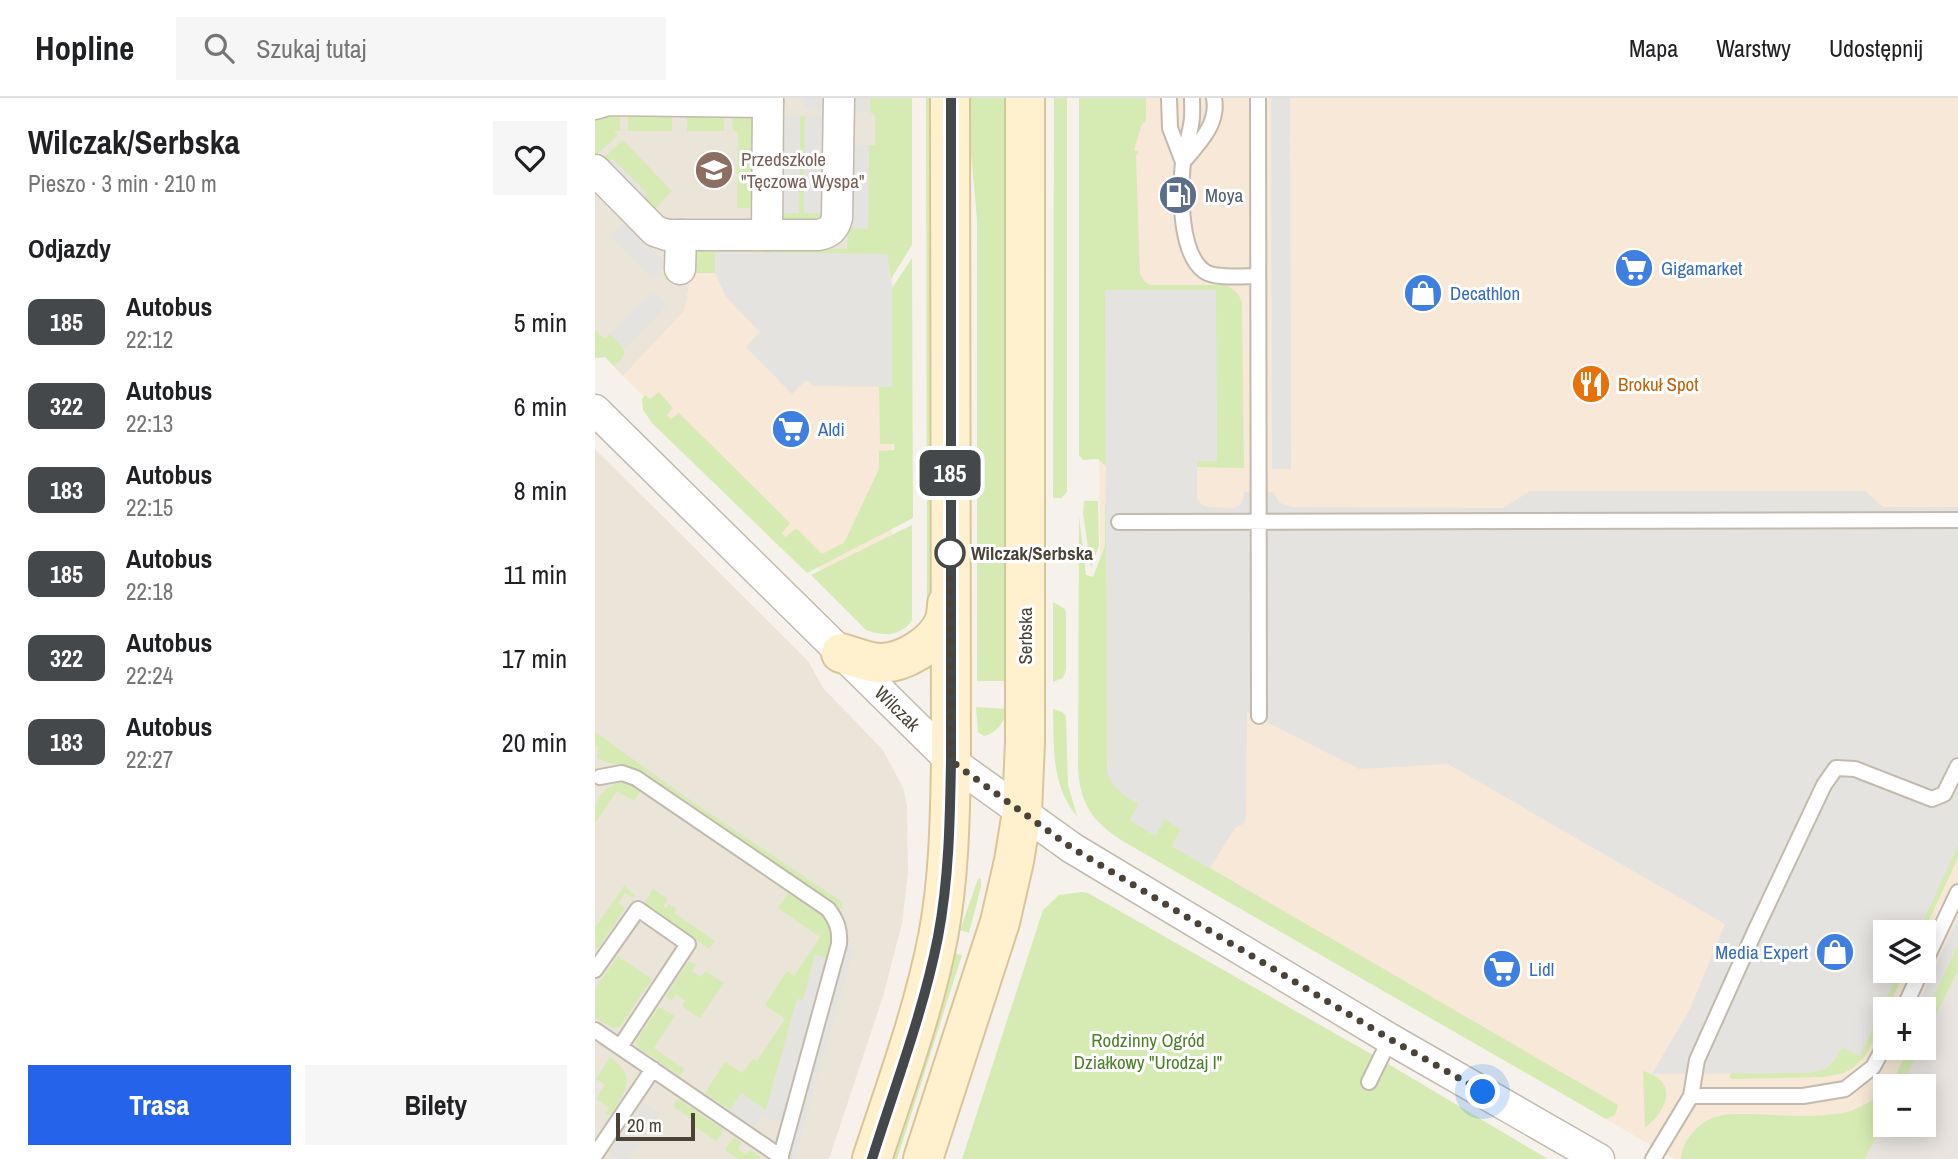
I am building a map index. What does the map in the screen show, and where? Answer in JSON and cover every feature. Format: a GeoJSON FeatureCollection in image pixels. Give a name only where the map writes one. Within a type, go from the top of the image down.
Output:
{"type":"FeatureCollection","features":[{"type":"Feature","properties":{"kind":"street"},"geometry":{"type":"LineString","coordinates":[[595,170],[655,231],[667,235],[827,234],[834,227],[837,218],[839,98]]}},
{"type":"Feature","properties":{"kind":"street"},"geometry":{"type":"LineString","coordinates":[[872,1159],[918,1017],[938,936],[948,864],[951,761],[950,98]]}},
{"type":"Feature","properties":{"kind":"street","name":"Serbska"},"geometry":{"type":"LineString","coordinates":[[923,1159],[1000,922],[1022,812],[1025,681],[1025,98]]}},
{"type":"Feature","properties":{"kind":"street"},"geometry":{"type":"LineString","coordinates":[[595,104],[608,100],[768,100],[767,235]]}},
{"type":"Feature","properties":{"kind":"street"},"geometry":{"type":"LineString","coordinates":[[680,269],[681,235]]}},
{"type":"Feature","properties":{"kind":"street","name":"Wilczak"},"geometry":{"type":"LineString","coordinates":[[596,412],[951,761],[1072,848],[1390,1039],[1599,1159]]}},
{"type":"Feature","properties":{"kind":"street","name":"Wilczak"},"geometry":{"type":"LineString","coordinates":[[841,653],[877,663],[894,662],[923,647],[935,636],[945,620],[951,584]]}},
{"type":"Feature","properties":{"kind":"lane"},"geometry":{"type":"LineString","coordinates":[[1169,98],[1170,128],[1183,162]]}},
{"type":"Feature","properties":{"kind":"lane"},"geometry":{"type":"LineString","coordinates":[[1192,98],[1192,121],[1183,162],[1183,221],[1189,251],[1197,264],[1212,275],[1257,276]]}},
{"type":"Feature","properties":{"kind":"lane"},"geometry":{"type":"LineString","coordinates":[[1183,162],[1208,132],[1214,116],[1214,98]]}},
{"type":"Feature","properties":{"kind":"lane"},"geometry":{"type":"LineString","coordinates":[[1258,98],[1259,716]]}},
{"type":"Feature","properties":{"kind":"lane"},"geometry":{"type":"LineString","coordinates":[[1119,522],[1958,520]]}},
{"type":"Feature","properties":{"kind":"lane"},"geometry":{"type":"LineString","coordinates":[[1653,1159],[1691,1096],[1697,1060],[1824,785],[1836,768],[1855,769],[1932,799],[1944,794],[1958,766]]}},
{"type":"Feature","properties":{"kind":"lane"},"geometry":{"type":"LineString","coordinates":[[595,1030],[780,1158],[839,944],[840,931],[828,909],[636,778],[622,773],[597,779]]}},
{"type":"Feature","properties":{"kind":"lane"},"geometry":{"type":"LineString","coordinates":[[1936,939],[1958,892]]}},
{"type":"Feature","properties":{"kind":"lane"},"geometry":{"type":"LineString","coordinates":[[595,970],[638,909],[688,944],[620,1047]]}},
{"type":"Feature","properties":{"kind":"lane"},"geometry":{"type":"LineString","coordinates":[[1369,1082],[1390,1039]]}},
{"type":"Feature","properties":{"kind":"lane"},"geometry":{"type":"LineString","coordinates":[[1691,1096],[1803,1096],[1845,1089],[1873,1067],[1877,1060]]}},
{"type":"Feature","properties":{"kind":"lane"},"geometry":{"type":"LineString","coordinates":[[595,1155],[653,1069]]}},
{"type":"Feature","properties":{"kind":"shaded area"},"geometry":{"type":"Polygon","coordinates":[[[595,98],[891,98],[889,250],[713,247],[697,252],[693,259],[685,311],[623,376],[605,357],[595,358],[595,98]]]}},
{"type":"Feature","properties":{"kind":"shaded area"},"geometry":{"type":"Polygon","coordinates":[[[805,98],[870,98],[870,112],[849,111],[849,145],[869,145],[868,229],[848,228],[824,213],[804,213],[805,116],[824,116],[825,109],[805,109],[805,98]]]}},
{"type":"Feature","properties":{"kind":"shaded area"},"geometry":{"type":"Polygon","coordinates":[[[1096,98],[1958,98],[1958,971],[1936,1015],[1936,997],[1873,997],[1873,1060],[1914,1060],[1907,1074],[1873,1074],[1873,1137],[1876,1137],[1865,1159],[1674,1159],[1127,836],[1102,763],[1096,98]]]}},
{"type":"Feature","properties":{"kind":"shaded area"},"geometry":{"type":"Polygon","coordinates":[[[1271,98],[1290,98],[1291,469],[1272,469],[1271,98]]]}},
{"type":"Feature","properties":{"kind":"shaded area"},"geometry":{"type":"Polygon","coordinates":[[[780,116],[800,116],[799,213],[779,213],[780,116]]]}},
{"type":"Feature","properties":{"kind":"shaded area"},"geometry":{"type":"Polygon","coordinates":[[[613,159],[647,193],[642,204],[602,164],[613,159]]]}},
{"type":"Feature","properties":{"kind":"shaded area"},"geometry":{"type":"Polygon","coordinates":[[[626,221],[667,265],[653,279],[610,236],[626,221]]]}},
{"type":"Feature","properties":{"kind":"shaded area"},"geometry":{"type":"Polygon","coordinates":[[[713,247],[889,250],[894,289],[892,535],[821,570],[623,376],[684,311],[697,252],[713,247]]]}},
{"type":"Feature","properties":{"kind":"shaded area"},"geometry":{"type":"Polygon","coordinates":[[[715,252],[887,254],[892,288],[892,387],[813,386],[806,380],[792,394],[746,347],[760,332],[726,297],[715,273],[715,252]]]}},
{"type":"Feature","properties":{"kind":"shaded area"},"geometry":{"type":"Polygon","coordinates":[[[1105,290],[1216,290],[1217,461],[1197,461],[1197,498],[1207,507],[1234,508],[1242,503],[1244,492],[1273,492],[1280,503],[1292,507],[1503,508],[1530,491],[1865,491],[1883,507],[1958,507],[1958,845],[1923,920],[1873,920],[1873,983],[1893,983],[1887,997],[1873,997],[1873,1028],[1860,1056],[1842,1047],[1827,1068],[1811,1073],[1652,1074],[1690,1009],[1725,924],[1448,764],[1359,769],[1247,712],[1245,823],[1235,828],[1210,868],[1172,846],[1181,829],[1165,819],[1155,836],[1130,820],[1139,804],[1116,788],[1109,778],[1105,290]]]}},
{"type":"Feature","properties":{"kind":"shaded area"},"geometry":{"type":"Polygon","coordinates":[[[653,292],[667,305],[625,348],[610,334],[653,292]]]}},
{"type":"Feature","properties":{"kind":"shaded area"},"geometry":{"type":"Polygon","coordinates":[[[595,449],[808,661],[823,688],[882,749],[903,787],[907,806],[908,873],[902,923],[884,993],[829,1159],[595,1159],[595,449]]]}},
{"type":"Feature","properties":{"kind":"shaded area"},"geometry":{"type":"Polygon","coordinates":[[[1958,918],[1958,944],[1933,997],[1921,997],[1928,983],[1936,983],[1936,965],[1958,918]]]}},
{"type":"Feature","properties":{"kind":"shaded area"},"geometry":{"type":"Polygon","coordinates":[[[845,945],[854,948],[795,1159],[785,1159],[845,945]]]}},
{"type":"Feature","properties":{"kind":"shaded area"},"geometry":{"type":"Polygon","coordinates":[[[815,955],[829,959],[783,1122],[764,1117],[764,1113],[755,1127],[730,1110],[741,1093],[766,1110],[797,999],[803,1000],[815,955]]]}},
{"type":"Feature","properties":{"kind":"shaded area"},"geometry":{"type":"Polygon","coordinates":[[[1958,971],[1958,1159],[1865,1159],[1876,1137],[1936,1137],[1936,1074],[1907,1074],[1914,1060],[1936,1060],[1936,1015],[1958,971]]]}},
{"type":"Feature","properties":{"kind":"shaded area"},"geometry":{"type":"Polygon","coordinates":[[[643,1103],[660,1114],[649,1131],[632,1120],[643,1103]]]}},
{"type":"Feature","properties":{"kind":"shaded area"},"geometry":{"type":"Polygon","coordinates":[[[626,1128],[643,1139],[629,1159],[619,1159],[610,1153],[626,1128]]]}},
{"type":"Feature","properties":{"kind":"green space"},"geometry":{"type":"Polygon","coordinates":[[[870,98],[912,98],[912,245],[891,279],[887,255],[716,252],[715,273],[694,273],[693,259],[697,252],[713,247],[847,249],[848,228],[868,228],[869,145],[875,145],[875,116],[870,112],[870,98]]]}},
{"type":"Feature","properties":{"kind":"green space"},"geometry":{"type":"Polygon","coordinates":[[[926,98],[937,98],[937,587],[927,623],[926,98]]]}},
{"type":"Feature","properties":{"kind":"green space"},"geometry":{"type":"Polygon","coordinates":[[[966,98],[1011,98],[1011,681],[977,681],[977,220],[966,98]]]}},
{"type":"Feature","properties":{"kind":"green space"},"geometry":{"type":"Polygon","coordinates":[[[1054,98],[1067,98],[1067,492],[1061,498],[1053,498],[1054,98]]]}},
{"type":"Feature","properties":{"kind":"green space"},"geometry":{"type":"Polygon","coordinates":[[[1079,98],[1146,98],[1146,119],[1134,150],[1139,152],[1136,156],[1140,274],[1144,281],[1150,285],[1224,285],[1240,297],[1244,468],[1197,467],[1197,461],[1217,460],[1215,290],[1105,290],[1107,467],[1098,459],[1083,460],[1079,455],[1079,98]]]}},
{"type":"Feature","properties":{"kind":"green space"},"geometry":{"type":"Polygon","coordinates":[[[620,109],[620,131],[614,131],[618,135],[595,156],[595,115],[620,109]]]}},
{"type":"Feature","properties":{"kind":"green space"},"geometry":{"type":"Polygon","coordinates":[[[628,110],[672,110],[672,131],[628,131],[628,110]]]}},
{"type":"Feature","properties":{"kind":"green space"},"geometry":{"type":"Polygon","coordinates":[[[687,110],[724,110],[724,131],[687,131],[687,110]]]}},
{"type":"Feature","properties":{"kind":"green space"},"geometry":{"type":"Polygon","coordinates":[[[732,110],[749,115],[755,124],[754,208],[737,208],[738,132],[733,131],[732,110]]]}},
{"type":"Feature","properties":{"kind":"green space"},"geometry":{"type":"Polygon","coordinates":[[[800,116],[805,116],[804,212],[824,213],[821,221],[784,222],[779,213],[799,213],[800,116]]]}},
{"type":"Feature","properties":{"kind":"green space"},"geometry":{"type":"Polygon","coordinates":[[[623,140],[672,191],[651,213],[599,162],[623,140]]]}},
{"type":"Feature","properties":{"kind":"green space"},"geometry":{"type":"Polygon","coordinates":[[[912,258],[913,518],[807,573],[652,423],[643,410],[642,399],[645,395],[650,399],[659,392],[673,408],[667,415],[671,419],[679,413],[790,523],[782,533],[786,537],[796,528],[822,554],[844,543],[879,469],[879,451],[894,450],[894,444],[880,444],[879,386],[892,386],[892,288],[912,258]]]}},
{"type":"Feature","properties":{"kind":"green space"},"geometry":{"type":"Polygon","coordinates":[[[595,330],[605,339],[610,334],[624,350],[623,357],[614,366],[605,357],[595,358],[595,330]]]}},
{"type":"Feature","properties":{"kind":"green space"},"geometry":{"type":"Polygon","coordinates":[[[1084,501],[1098,501],[1099,545],[1091,568],[1083,514],[1084,501]]]}},
{"type":"Feature","properties":{"kind":"green space"},"geometry":{"type":"Polygon","coordinates":[[[1107,503],[1107,768],[1125,796],[1139,804],[1130,820],[1165,819],[1181,829],[1172,846],[1618,1105],[1615,1115],[1606,1119],[1126,843],[1091,814],[1082,795],[1078,770],[1079,516],[1086,575],[1093,577],[1105,546],[1107,503]]]}},
{"type":"Feature","properties":{"kind":"green space"},"geometry":{"type":"Polygon","coordinates":[[[912,525],[912,620],[903,629],[892,634],[866,630],[811,575],[912,525]]]}},
{"type":"Feature","properties":{"kind":"green space"},"geometry":{"type":"Polygon","coordinates":[[[1053,602],[1065,609],[1066,613],[1066,670],[1063,678],[1053,682],[1053,602]]]}},
{"type":"Feature","properties":{"kind":"green space"},"geometry":{"type":"Polygon","coordinates":[[[976,707],[1008,709],[1000,726],[984,736],[978,732],[976,707]]]}},
{"type":"Feature","properties":{"kind":"green space"},"geometry":{"type":"Polygon","coordinates":[[[1053,709],[1066,716],[1068,785],[1077,816],[1062,792],[1058,779],[1053,709]]]}},
{"type":"Feature","properties":{"kind":"green space"},"geometry":{"type":"Polygon","coordinates":[[[595,732],[690,800],[842,902],[842,909],[646,773],[597,758],[599,747],[595,744],[595,732]]]}},
{"type":"Feature","properties":{"kind":"green space"},"geometry":{"type":"Polygon","coordinates":[[[617,783],[626,783],[641,790],[634,801],[617,791],[595,823],[598,799],[617,783]]]}},
{"type":"Feature","properties":{"kind":"green space"},"geometry":{"type":"Polygon","coordinates":[[[1958,845],[1958,858],[1929,920],[1923,920],[1958,845]]]}},
{"type":"Feature","properties":{"kind":"green space"},"geometry":{"type":"Polygon","coordinates":[[[981,878],[969,933],[960,930],[978,879],[981,878]]]}},
{"type":"Feature","properties":{"kind":"green space"},"geometry":{"type":"Polygon","coordinates":[[[624,886],[635,895],[633,898],[625,893],[618,903],[625,908],[596,948],[595,928],[624,886]]]}},
{"type":"Feature","properties":{"kind":"green space"},"geometry":{"type":"Polygon","coordinates":[[[653,889],[668,899],[663,906],[666,908],[669,904],[676,909],[674,913],[715,941],[710,948],[645,904],[653,889]]]}},
{"type":"Feature","properties":{"kind":"green space"},"geometry":{"type":"Polygon","coordinates":[[[790,891],[826,917],[832,933],[829,959],[815,955],[803,1001],[797,1000],[766,1110],[742,1094],[730,1110],[705,1093],[725,1062],[742,1073],[753,1059],[757,1061],[785,1019],[765,1005],[787,971],[794,976],[820,937],[778,908],[790,891]]]}},
{"type":"Feature","properties":{"kind":"green space","name":"Rodzinny Ogród Działkowy \"Urodzaj I\""},"geometry":{"type":"Polygon","coordinates":[[[1088,893],[1380,1059],[1548,1159],[962,1159],[1043,910],[1059,895],[1088,893]]]}},
{"type":"Feature","properties":{"kind":"green space"},"geometry":{"type":"Polygon","coordinates":[[[1958,944],[1958,971],[1936,1015],[1936,997],[1933,997],[1958,944]]]}},
{"type":"Feature","properties":{"kind":"green space"},"geometry":{"type":"Polygon","coordinates":[[[954,953],[962,955],[897,1159],[888,1159],[954,953]]]}},
{"type":"Feature","properties":{"kind":"green space"},"geometry":{"type":"Polygon","coordinates":[[[618,956],[652,979],[621,1025],[614,1029],[595,1018],[595,989],[618,956]]]}},
{"type":"Feature","properties":{"kind":"green space"},"geometry":{"type":"Polygon","coordinates":[[[689,961],[696,964],[692,971],[701,977],[706,971],[724,983],[700,1018],[682,1006],[685,1001],[676,994],[671,1001],[666,996],[689,961]]]}},
{"type":"Feature","properties":{"kind":"green space"},"geometry":{"type":"Polygon","coordinates":[[[1893,983],[1899,983],[1893,997],[1887,997],[1893,983]]]}},
{"type":"Feature","properties":{"kind":"green space"},"geometry":{"type":"Polygon","coordinates":[[[659,1007],[675,1016],[654,1048],[684,1069],[680,1076],[636,1044],[659,1007]]]}},
{"type":"Feature","properties":{"kind":"green space"},"geometry":{"type":"Polygon","coordinates":[[[1873,1027],[1873,1040],[1866,1055],[1844,1073],[1824,1077],[1729,1077],[1732,1073],[1818,1071],[1827,1068],[1842,1047],[1860,1055],[1873,1027]]]}},
{"type":"Feature","properties":{"kind":"green space"},"geometry":{"type":"Polygon","coordinates":[[[610,1057],[624,1070],[626,1084],[621,1098],[608,1115],[605,1114],[609,1108],[596,1099],[605,1085],[596,1079],[610,1057]]]}},
{"type":"Feature","properties":{"kind":"green space"},"geometry":{"type":"Polygon","coordinates":[[[1903,1060],[1914,1060],[1907,1074],[1896,1074],[1903,1060]]]}},
{"type":"Feature","properties":{"kind":"green space"},"geometry":{"type":"Polygon","coordinates":[[[1643,1071],[1662,1082],[1666,1089],[1664,1105],[1645,1128],[1643,1071]]]}},
{"type":"Feature","properties":{"kind":"green space"},"geometry":{"type":"Polygon","coordinates":[[[678,1099],[724,1130],[716,1141],[690,1123],[692,1119],[673,1106],[678,1099]]]}},
{"type":"Feature","properties":{"kind":"green space"},"geometry":{"type":"Polygon","coordinates":[[[1873,1099],[1873,1137],[1876,1137],[1865,1159],[1681,1159],[1691,1134],[1717,1116],[1832,1115],[1873,1099]]]}},
{"type":"Feature","properties":{"kind":"green space"},"geometry":{"type":"Polygon","coordinates":[[[734,1137],[741,1142],[738,1149],[746,1155],[751,1149],[762,1159],[738,1159],[725,1150],[734,1137]]]}},
{"type":"Feature","properties":{"kind":"bus line","name":"185"},"geometry":{"type":"LineString","coordinates":[[872,1159],[918,1017],[938,936],[948,864],[951,761],[951,98]]}},
{"type":"Feature","properties":{"kind":"place","name":"Przedszkole \"Tęczowa Wyspa\""},"geometry":{"type":"Point","coordinates":[714,170]}},
{"type":"Feature","properties":{"kind":"place","name":"Moya"},"geometry":{"type":"Point","coordinates":[1178,195]}},
{"type":"Feature","properties":{"kind":"place","name":"Gigamarket"},"geometry":{"type":"Point","coordinates":[1634,268]}},
{"type":"Feature","properties":{"kind":"place","name":"Decathlon"},"geometry":{"type":"Point","coordinates":[1423,293]}},
{"type":"Feature","properties":{"kind":"place","name":"Brokuł Spot"},"geometry":{"type":"Point","coordinates":[1591,384]}},
{"type":"Feature","properties":{"kind":"place","name":"Aldi"},"geometry":{"type":"Point","coordinates":[791,429]}},
{"type":"Feature","properties":{"kind":"place","name":"Wilczak/Serbska"},"geometry":{"type":"Point","coordinates":[950,553]}},
{"type":"Feature","properties":{"kind":"place","name":"Media Expert"},"geometry":{"type":"Point","coordinates":[1835,952]}},
{"type":"Feature","properties":{"kind":"place","name":"Lidl"},"geometry":{"type":"Point","coordinates":[1502,969]}},
{"type":"Feature","properties":{"kind":"route"},"geometry":{"type":"LineString","coordinates":[[950,553],[951,761],[1072,848],[1483,1092]]}}]}
